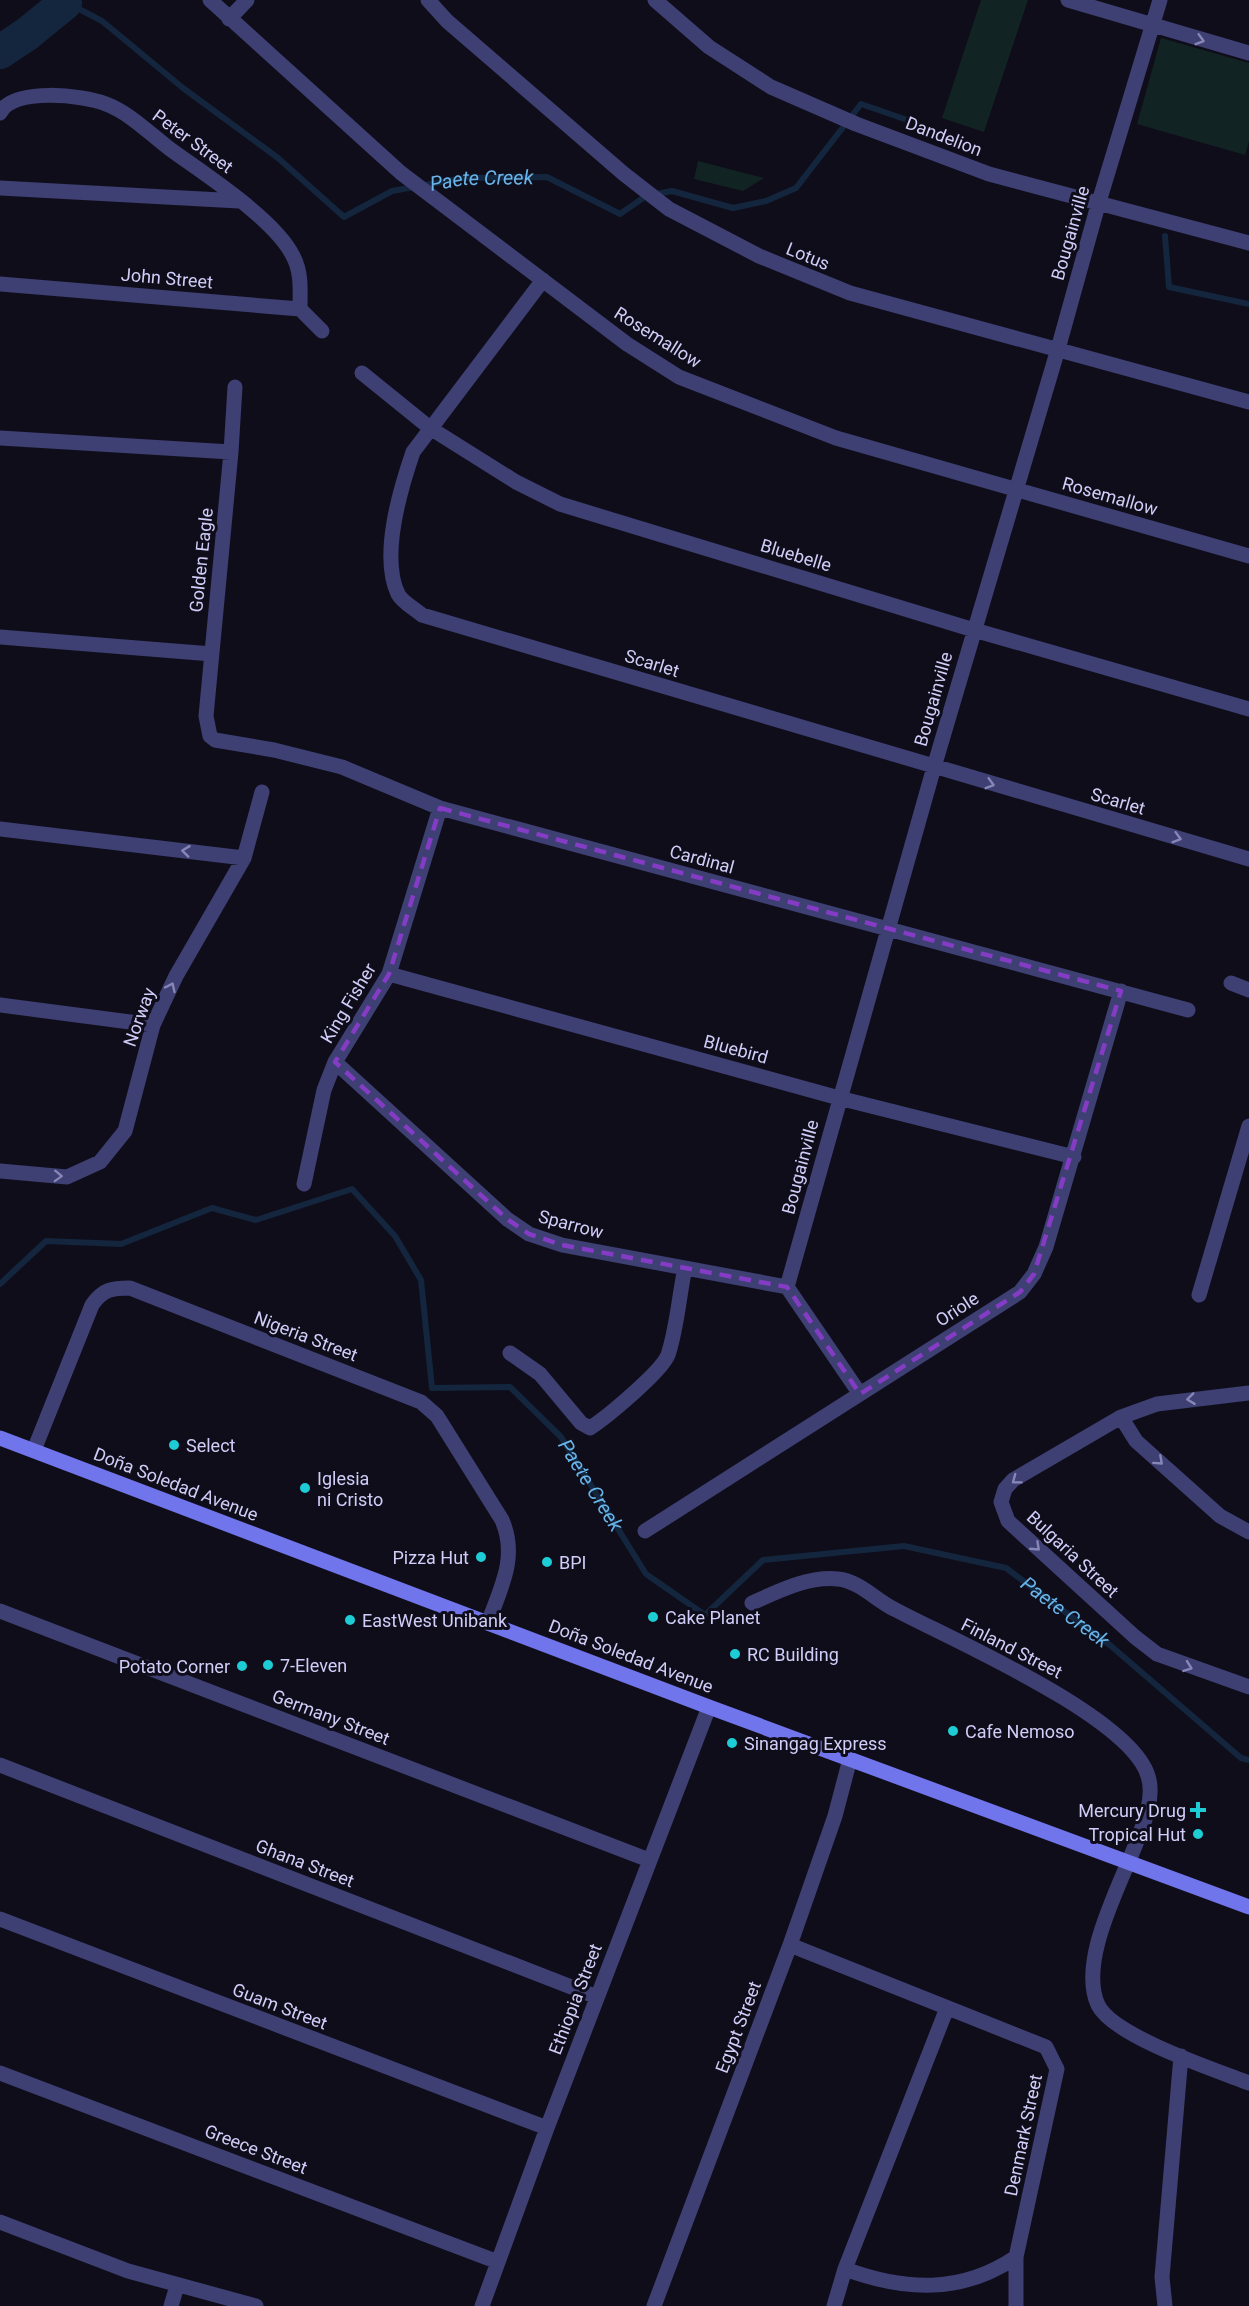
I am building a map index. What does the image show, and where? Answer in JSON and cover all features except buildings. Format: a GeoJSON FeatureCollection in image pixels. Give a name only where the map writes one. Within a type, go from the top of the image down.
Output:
{"type":"FeatureCollection","features":[{"type":"Feature","properties":{"kind":"main road","name":"Doña Soledad Avenue"},"geometry":{"type":"LineString","coordinates":[[0,1438],[709,1707],[1249,1907]]}},
{"type":"Feature","properties":{"kind":"street","name":"Rosemallow"},"geometry":{"type":"LineString","coordinates":[[210,0],[401,173],[627,344],[680,377],[836,438],[1249,556]]}},
{"type":"Feature","properties":{"kind":"street"},"geometry":{"type":"LineString","coordinates":[[229,19],[247,0]]}},
{"type":"Feature","properties":{"kind":"street","name":"Lotus"},"geometry":{"type":"LineString","coordinates":[[428,0],[447,21],[624,174],[669,209],[767,260],[850,293],[1249,402]]}},
{"type":"Feature","properties":{"kind":"street","name":"Dandelion"},"geometry":{"type":"LineString","coordinates":[[655,0],[709,47],[771,87],[856,124],[989,174],[1098,205],[1249,243]]}},
{"type":"Feature","properties":{"kind":"street"},"geometry":{"type":"LineString","coordinates":[[1068,0],[1249,53]]}},
{"type":"Feature","properties":{"kind":"street","name":"Bougainville"},"geometry":{"type":"LineString","coordinates":[[787,1287],[934,767],[1058,349],[1098,205],[1161,0]]}},
{"type":"Feature","properties":{"kind":"street","name":"Peter Street"},"geometry":{"type":"LineString","coordinates":[[0,113],[6,103],[17,99],[44,96],[91,99],[119,110],[239,201],[281,238],[292,253],[300,273],[300,309]]}},
{"type":"Feature","properties":{"kind":"street"},"geometry":{"type":"LineString","coordinates":[[0,188],[239,201]]}},
{"type":"Feature","properties":{"kind":"street","name":"Scarlet"},"geometry":{"type":"LineString","coordinates":[[543,280],[413,452],[402,484],[394,526],[391,572],[399,596],[422,615],[1249,859]]}},
{"type":"Feature","properties":{"kind":"street","name":"John Street"},"geometry":{"type":"LineString","coordinates":[[0,284],[300,309]]}},
{"type":"Feature","properties":{"kind":"street"},"geometry":{"type":"LineString","coordinates":[[300,309],[322,331]]}},
{"type":"Feature","properties":{"kind":"street","name":"Bluebelle"},"geometry":{"type":"LineString","coordinates":[[362,373],[430,428],[516,482],[560,504],[974,630],[1249,709]]}},
{"type":"Feature","properties":{"kind":"street","name":"Golden Eagle"},"geometry":{"type":"LineString","coordinates":[[210,736],[206,716],[235,387]]}},
{"type":"Feature","properties":{"kind":"street"},"geometry":{"type":"LineString","coordinates":[[0,438],[231,452]]}},
{"type":"Feature","properties":{"kind":"street"},"geometry":{"type":"LineString","coordinates":[[0,637],[212,654]]}},
{"type":"Feature","properties":{"kind":"street","name":"Cardinal"},"geometry":{"type":"LineString","coordinates":[[210,736],[215,740],[274,750],[342,767],[440,808],[1188,1010]]}},
{"type":"Feature","properties":{"kind":"street","name":"Norway"},"geometry":{"type":"LineString","coordinates":[[0,1171],[67,1177],[100,1162],[125,1131],[153,1025],[177,976],[244,858],[262,792]]}},
{"type":"Feature","properties":{"kind":"street","name":"King Fisher"},"geometry":{"type":"LineString","coordinates":[[304,1184],[324,1090],[335,1062],[390,974],[440,808]]}},
{"type":"Feature","properties":{"kind":"street"},"geometry":{"type":"LineString","coordinates":[[0,830],[244,858]]}},
{"type":"Feature","properties":{"kind":"street","name":"Bluebird"},"geometry":{"type":"LineString","coordinates":[[390,974],[839,1098],[1074,1157]]}},
{"type":"Feature","properties":{"kind":"street"},"geometry":{"type":"LineString","coordinates":[[1231,983],[1249,990]]}},
{"type":"Feature","properties":{"kind":"street","name":"Oriole"},"geometry":{"type":"LineString","coordinates":[[645,1532],[1020,1292],[1034,1274],[1046,1247],[1122,991]]}},
{"type":"Feature","properties":{"kind":"street"},"geometry":{"type":"LineString","coordinates":[[0,1005],[153,1025]]}},
{"type":"Feature","properties":{"kind":"street","name":"Sparrow"},"geometry":{"type":"LineString","coordinates":[[335,1062],[507,1219],[529,1233],[562,1245],[787,1287]]}},
{"type":"Feature","properties":{"kind":"street"},"geometry":{"type":"LineString","coordinates":[[1199,1295],[1249,1126]]}},
{"type":"Feature","properties":{"kind":"street"},"geometry":{"type":"LineString","coordinates":[[510,1353],[540,1374],[580,1423],[590,1428],[664,1362],[670,1344],[685,1268]]}},
{"type":"Feature","properties":{"kind":"street"},"geometry":{"type":"LineString","coordinates":[[787,1287],[860,1394]]}},
{"type":"Feature","properties":{"kind":"street","name":"Nigeria Street"},"geometry":{"type":"LineString","coordinates":[[34,1450],[92,1305],[100,1293],[112,1288],[130,1288],[421,1401],[437,1416],[509,1535],[511,1549],[506,1572],[488,1623]]}},
{"type":"Feature","properties":{"kind":"street","name":"Bulgaria Street"},"geometry":{"type":"LineString","coordinates":[[1249,1393],[1157,1404],[1122,1417],[1013,1480],[1005,1489],[1001,1502],[1008,1521],[1157,1654],[1249,1687]]}},
{"type":"Feature","properties":{"kind":"street"},"geometry":{"type":"LineString","coordinates":[[1122,1417],[1136,1441],[1220,1516],[1249,1532]]}},
{"type":"Feature","properties":{"kind":"street","name":"Finland Street"},"geometry":{"type":"LineString","coordinates":[[752,1603],[788,1588],[821,1579],[841,1579],[855,1585],[890,1608],[1048,1688],[1082,1709],[1131,1750],[1148,1776],[1149,1800],[1146,1818],[1130,1864],[1096,1947],[1091,1971],[1093,1989],[1099,2007],[1113,2023],[1180,2056],[1249,2083]]}},
{"type":"Feature","properties":{"kind":"street","name":"Germany Street"},"geometry":{"type":"LineString","coordinates":[[0,1611],[649,1860]]}},
{"type":"Feature","properties":{"kind":"street","name":"Ethiopia Street"},"geometry":{"type":"LineString","coordinates":[[482,2306],[547,2128],[709,1707]]}},
{"type":"Feature","properties":{"kind":"street","name":"Egypt Street"},"geometry":{"type":"LineString","coordinates":[[654,2306],[790,1945],[835,1816],[850,1759]]}},
{"type":"Feature","properties":{"kind":"street","name":"Ghana Street"},"geometry":{"type":"LineString","coordinates":[[0,1765],[597,1997]]}},
{"type":"Feature","properties":{"kind":"street","name":"Guam Street"},"geometry":{"type":"LineString","coordinates":[[0,1919],[547,2128]]}},
{"type":"Feature","properties":{"kind":"street","name":"Denmark Street"},"geometry":{"type":"LineString","coordinates":[[790,1945],[1046,2047],[1057,2069],[1016,2257],[1017,2306]]}},
{"type":"Feature","properties":{"kind":"street"},"geometry":{"type":"LineString","coordinates":[[834,2306],[845,2269],[947,2008]]}},
{"type":"Feature","properties":{"kind":"street"},"geometry":{"type":"LineString","coordinates":[[1165,2306],[1162,2277],[1180,2056]]}},
{"type":"Feature","properties":{"kind":"street","name":"Greece Street"},"geometry":{"type":"LineString","coordinates":[[0,2073],[498,2262]]}},
{"type":"Feature","properties":{"kind":"street"},"geometry":{"type":"LineString","coordinates":[[0,2222],[128,2271],[256,2306]]}},
{"type":"Feature","properties":{"kind":"street"},"geometry":{"type":"LineString","coordinates":[[845,2269],[882,2280],[929,2286],[975,2279],[996,2270],[1016,2257]]}},
{"type":"Feature","properties":{"kind":"street"},"geometry":{"type":"LineString","coordinates":[[171,2306],[177,2286]]}},
{"type":"Feature","properties":{"kind":"highlighted area"},"geometry":{"type":"Polygon","coordinates":[[[440,808],[1121,991],[1034,1274],[1020,1292],[860,1394],[787,1287],[562,1245],[529,1234],[507,1219],[335,1062],[389,974],[440,808]]]}},
{"type":"Feature","properties":{"kind":"shaded area"},"geometry":{"type":"Polygon","coordinates":[[[981,0],[1028,0],[984,132],[942,118],[981,0]]]}},
{"type":"Feature","properties":{"kind":"shaded area"},"geometry":{"type":"Polygon","coordinates":[[[1161,38],[1249,63],[1249,141],[1245,155],[1137,124],[1161,38]]]}},
{"type":"Feature","properties":{"kind":"shaded area"},"geometry":{"type":"Polygon","coordinates":[[[698,161],[764,178],[743,191],[694,179],[698,161]]]}},
{"type":"Feature","properties":{"kind":"waterway","name":"Paete Creek"},"geometry":{"type":"LineString","coordinates":[[62,0],[102,21],[183,88],[278,158],[344,217],[392,191],[464,178],[547,177],[620,214],[646,196],[672,191],[733,208],[766,201],[796,188],[861,104],[916,123]]}},
{"type":"Feature","properties":{"kind":"waterway","name":"Paete Creek"},"geometry":{"type":"LineString","coordinates":[[0,52],[27,34],[65,3]]}},
{"type":"Feature","properties":{"kind":"waterway","name":"Paete Creek"},"geometry":{"type":"LineString","coordinates":[[1165,236],[1169,287],[1249,304]]}},
{"type":"Feature","properties":{"kind":"waterway","name":"Paete Creek"},"geometry":{"type":"LineString","coordinates":[[0,1284],[46,1241],[121,1244],[212,1208],[256,1220],[352,1189],[395,1236],[421,1280],[432,1388],[510,1387],[561,1437],[646,1574],[705,1615],[763,1560],[904,1546],[1006,1568],[1111,1646],[1241,1758],[1249,1760]]}},
{"type":"Feature","properties":{"kind":"place","name":"Select"},"geometry":{"type":"Point","coordinates":[174,1445]}},
{"type":"Feature","properties":{"kind":"place","name":"Iglesia ni Cristo"},"geometry":{"type":"Point","coordinates":[305,1488]}},
{"type":"Feature","properties":{"kind":"place","name":"Pizza Hut"},"geometry":{"type":"Point","coordinates":[481,1557]}},
{"type":"Feature","properties":{"kind":"place","name":"BPI"},"geometry":{"type":"Point","coordinates":[547,1562]}},
{"type":"Feature","properties":{"kind":"place","name":"Cake Planet"},"geometry":{"type":"Point","coordinates":[653,1617]}},
{"type":"Feature","properties":{"kind":"place","name":"EastWest Unibank"},"geometry":{"type":"Point","coordinates":[350,1620]}},
{"type":"Feature","properties":{"kind":"place","name":"RC Building"},"geometry":{"type":"Point","coordinates":[735,1654]}},
{"type":"Feature","properties":{"kind":"place","name":"7-Eleven"},"geometry":{"type":"Point","coordinates":[268,1665]}},
{"type":"Feature","properties":{"kind":"place","name":"Potato Corner"},"geometry":{"type":"Point","coordinates":[242,1666]}},
{"type":"Feature","properties":{"kind":"place","name":"Cafe Nemoso"},"geometry":{"type":"Point","coordinates":[953,1731]}},
{"type":"Feature","properties":{"kind":"place","name":"Sinangag Express"},"geometry":{"type":"Point","coordinates":[732,1743]}},
{"type":"Feature","properties":{"kind":"place","name":"Mercury Drug"},"geometry":{"type":"Point","coordinates":[1198,1810]}},
{"type":"Feature","properties":{"kind":"place","name":"Tropical Hut"},"geometry":{"type":"Point","coordinates":[1198,1834]}}]}
